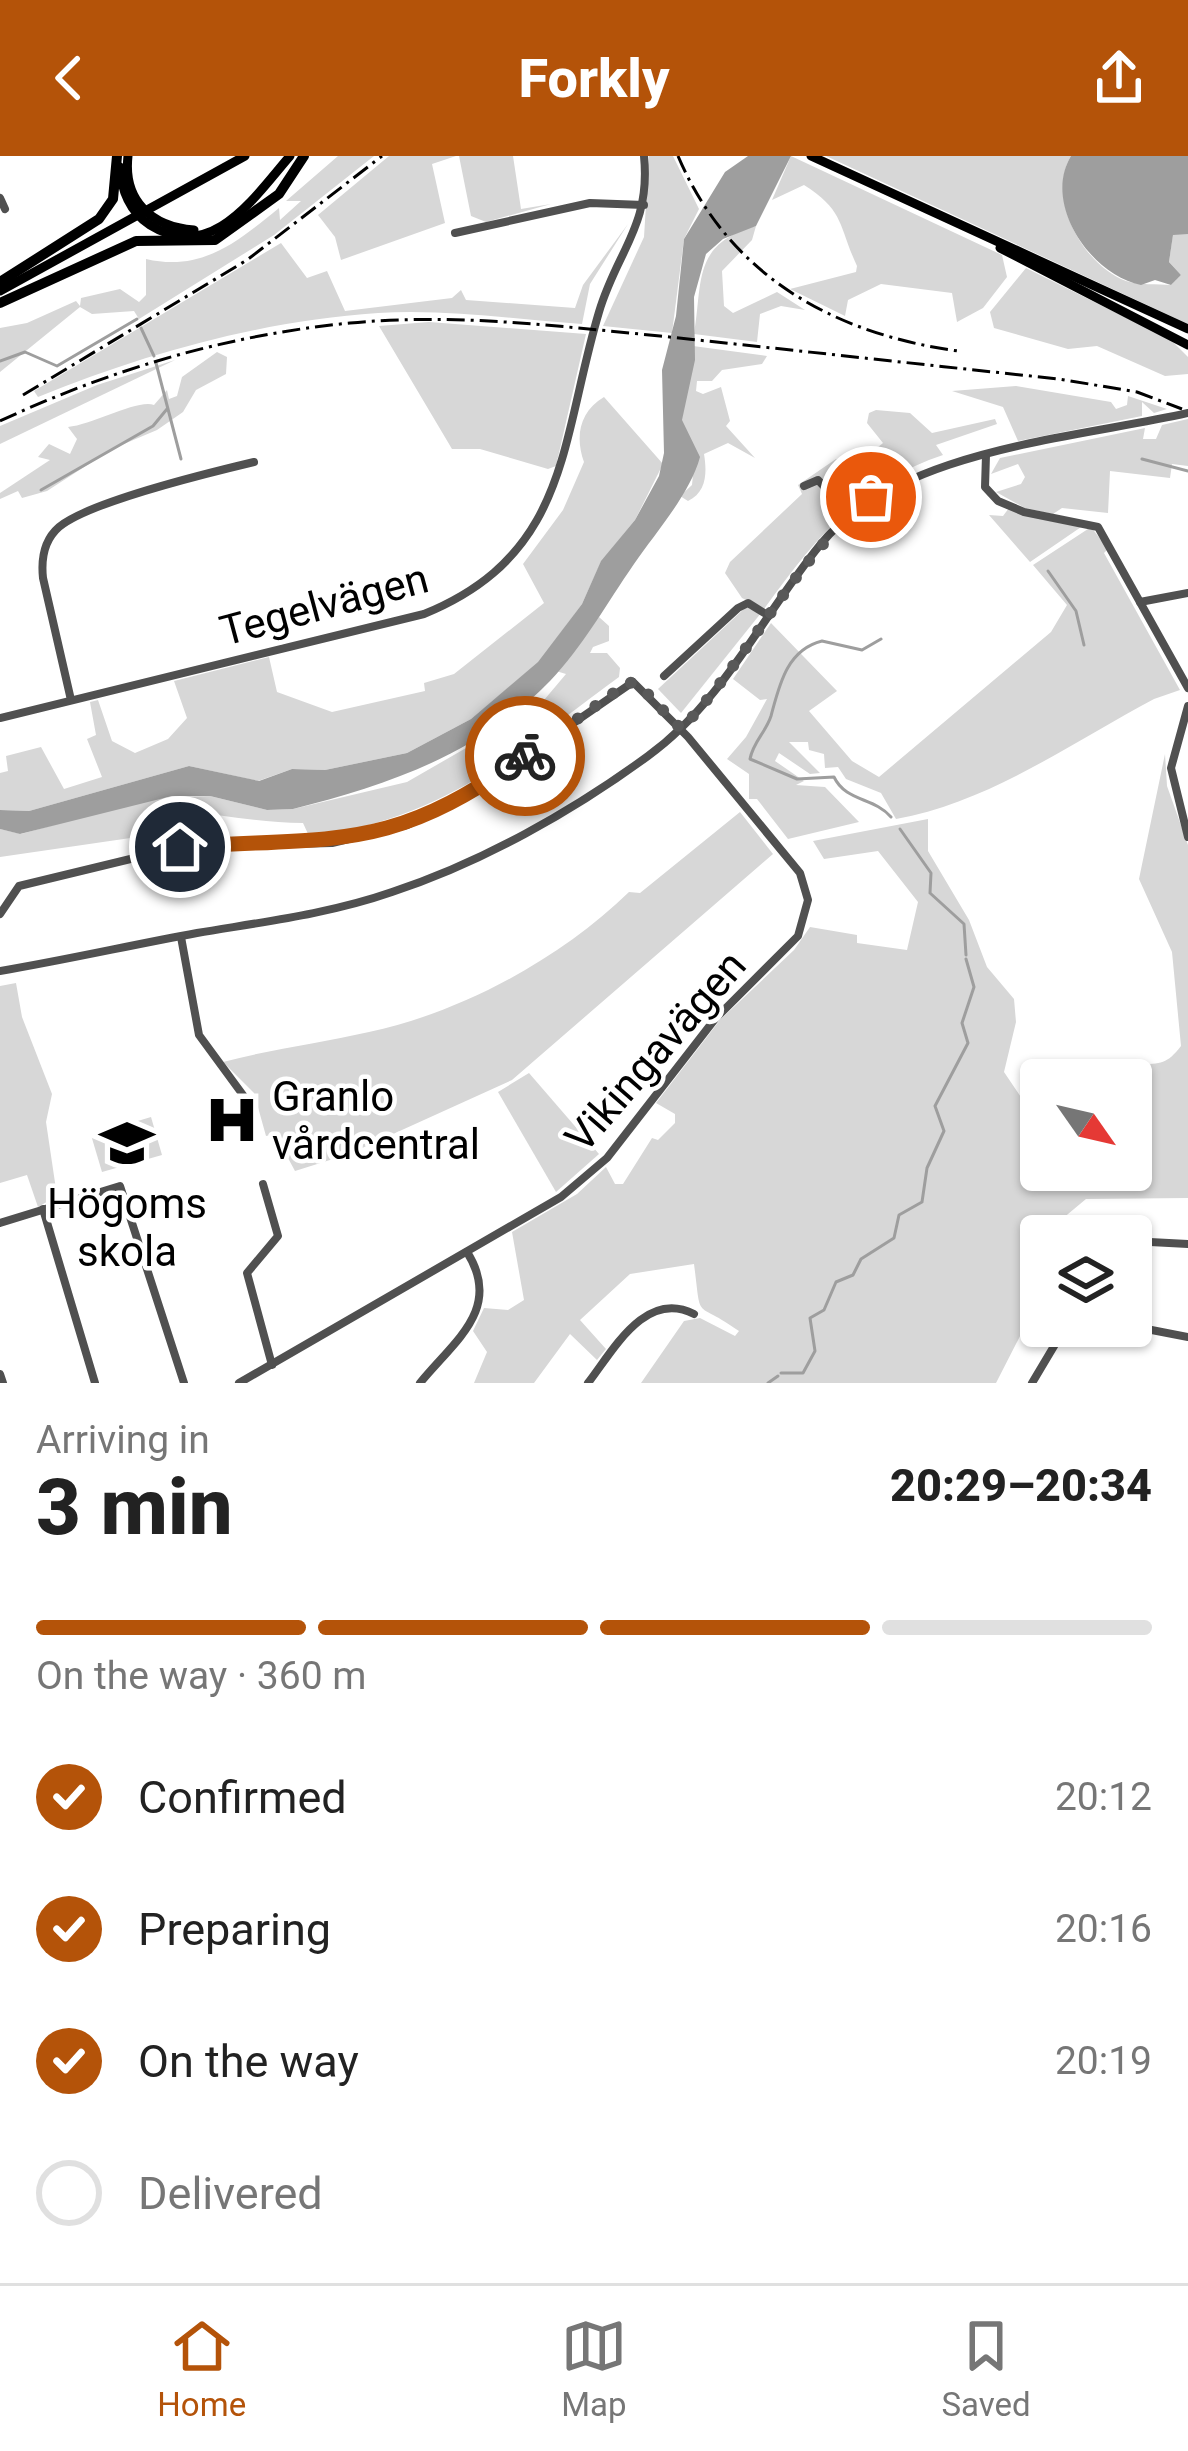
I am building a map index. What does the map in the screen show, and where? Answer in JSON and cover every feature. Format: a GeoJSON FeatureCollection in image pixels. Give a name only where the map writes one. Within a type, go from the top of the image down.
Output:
{"type":"FeatureCollection","features":[{"type":"Feature","properties":{"kind":"highway"},"geometry":{"type":"LineString","coordinates":[[0,286],[99,219],[112,199],[122,156]]}},
{"type":"Feature","properties":{"kind":"highway"},"geometry":{"type":"LineString","coordinates":[[0,303],[136,241],[214,240],[246,222],[279,194],[304,156]]}},
{"type":"Feature","properties":{"kind":"main road"},"geometry":{"type":"LineString","coordinates":[[122,156],[131,198],[146,218],[183,236],[205,234],[232,221]]}},
{"type":"Feature","properties":{"kind":"main road"},"geometry":{"type":"LineString","coordinates":[[0,286],[244,156]]}},
{"type":"Feature","properties":{"kind":"main road"},"geometry":{"type":"LineString","coordinates":[[146,218],[181,229],[211,226],[238,207],[287,156]]}},
{"type":"Feature","properties":{"kind":"main road"},"geometry":{"type":"LineString","coordinates":[[178,242],[214,235],[232,221],[287,156]]}},
{"type":"Feature","properties":{"kind":"main road"},"geometry":{"type":"LineString","coordinates":[[812,157],[1188,329]]}},
{"type":"Feature","properties":{"kind":"main road"},"geometry":{"type":"LineString","coordinates":[[974,233],[1188,345]]}},
{"type":"Feature","properties":{"kind":"street","name":"Tegelvägen"},"geometry":{"type":"LineString","coordinates":[[0,718],[424,614],[470,593],[501,569],[533,532],[559,479],[600,308],[636,235],[644,205],[644,156]]}},
{"type":"Feature","properties":{"kind":"street"},"geometry":{"type":"LineString","coordinates":[[0,198],[5,209]]}},
{"type":"Feature","properties":{"kind":"street"},"geometry":{"type":"LineString","coordinates":[[455,233],[590,203],[644,205]]}},
{"type":"Feature","properties":{"kind":"street"},"geometry":{"type":"LineString","coordinates":[[0,971],[340,908],[412,885],[540,822],[633,767],[681,729],[850,514],[871,497],[924,471],[1188,413]]}},
{"type":"Feature","properties":{"kind":"street"},"geometry":{"type":"LineString","coordinates":[[986,455],[985,487],[998,501],[1098,527],[1188,688]]}},
{"type":"Feature","properties":{"kind":"street"},"geometry":{"type":"LineString","coordinates":[[71,700],[41,562],[52,534],[74,517],[254,461]]}},
{"type":"Feature","properties":{"kind":"street"},"geometry":{"type":"LineString","coordinates":[[804,486],[818,479],[850,514]]}},
{"type":"Feature","properties":{"kind":"street"},"geometry":{"type":"LineString","coordinates":[[1140,602],[1188,593]]}},
{"type":"Feature","properties":{"kind":"street"},"geometry":{"type":"LineString","coordinates":[[664,676],[738,608],[748,603],[769,616]]}},
{"type":"Feature","properties":{"kind":"street","name":"Vikingavägen"},"geometry":{"type":"LineString","coordinates":[[0,914],[19,886],[128,857],[180,847],[332,842],[407,826],[463,799],[629,682],[640,686],[681,729],[800,873],[808,900],[802,928],[715,1019],[607,1158],[561,1197],[239,1383]]}},
{"type":"Feature","properties":{"kind":"street"},"geometry":{"type":"LineString","coordinates":[[1188,706],[1171,768],[1188,837]]}},
{"type":"Feature","properties":{"kind":"street"},"geometry":{"type":"LineString","coordinates":[[181,937],[199,1035],[243,1095]]}},
{"type":"Feature","properties":{"kind":"street"},"geometry":{"type":"LineString","coordinates":[[263,1184],[278,1237],[250,1264],[247,1281],[275,1383]]}},
{"type":"Feature","properties":{"kind":"street"},"geometry":{"type":"LineString","coordinates":[[0,1223],[120,1186],[184,1383]]}},
{"type":"Feature","properties":{"kind":"street"},"geometry":{"type":"LineString","coordinates":[[43,1209],[94,1383]]}},
{"type":"Feature","properties":{"kind":"street"},"geometry":{"type":"LineString","coordinates":[[1152,1242],[1188,1244]]}},
{"type":"Feature","properties":{"kind":"street"},"geometry":{"type":"LineString","coordinates":[[420,1383],[478,1312],[481,1278],[467,1252]]}},
{"type":"Feature","properties":{"kind":"street"},"geometry":{"type":"LineString","coordinates":[[588,1383],[639,1319],[664,1309],[694,1314]]}},
{"type":"Feature","properties":{"kind":"street"},"geometry":{"type":"LineString","coordinates":[[1152,1330],[1188,1337]]}},
{"type":"Feature","properties":{"kind":"street"},"geometry":{"type":"LineString","coordinates":[[1032,1383],[1053,1347]]}},
{"type":"Feature","properties":{"kind":"street"},"geometry":{"type":"LineString","coordinates":[[0,1374],[3,1383]]}},
{"type":"Feature","properties":{"kind":"shaded area"},"geometry":{"type":"Polygon","coordinates":[[[338,156],[374,156],[274,235],[139,319],[134,311],[92,314],[80,307],[0,372],[0,328],[27,323],[76,301],[80,306],[81,298],[120,289],[139,302],[146,295],[146,259],[202,258],[233,243],[279,208],[280,220],[301,201],[286,201],[338,156]]]}},
{"type":"Feature","properties":{"kind":"shaded area"},"geometry":{"type":"Polygon","coordinates":[[[389,156],[456,156],[432,164],[445,223],[341,260],[335,237],[318,215],[389,156]]]}},
{"type":"Feature","properties":{"kind":"shaded area"},"geometry":{"type":"Polygon","coordinates":[[[459,156],[513,156],[521,209],[551,204],[486,222],[471,216],[459,156]]]}},
{"type":"Feature","properties":{"kind":"shaded area"},"geometry":{"type":"Polygon","coordinates":[[[649,156],[673,156],[699,209],[684,239],[672,333],[603,326],[644,237],[649,156]]]}},
{"type":"Feature","properties":{"kind":"shaded area"},"geometry":{"type":"Polygon","coordinates":[[[748,156],[791,156],[756,226],[723,239],[706,254],[694,297],[695,360],[682,420],[700,457],[695,471],[584,640],[523,706],[431,763],[293,809],[267,810],[210,796],[172,796],[20,834],[0,829],[0,810],[29,811],[189,766],[259,781],[292,769],[325,770],[407,753],[471,719],[538,662],[582,604],[601,561],[635,520],[659,476],[664,453],[662,370],[676,316],[684,239],[725,172],[748,156]]]}},
{"type":"Feature","properties":{"kind":"shaded area"},"geometry":{"type":"Polygon","coordinates":[[[791,156],[1002,255],[1007,277],[983,308],[957,322],[952,293],[881,284],[848,300],[845,316],[790,289],[856,272],[857,266],[839,220],[817,194],[804,185],[772,200],[791,156]]]}},
{"type":"Feature","properties":{"kind":"shaded area"},"geometry":{"type":"Polygon","coordinates":[[[826,156],[1071,156],[1064,173],[1066,210],[1083,245],[1110,273],[1131,282],[1171,285],[1181,275],[1169,262],[1173,234],[1188,234],[1188,324],[826,156]]]}},
{"type":"Feature","properties":{"kind":"shaded area"},"geometry":{"type":"Polygon","coordinates":[[[1071,156],[1188,156],[1188,234],[1173,235],[1169,262],[1181,275],[1171,285],[1155,280],[1141,285],[1122,279],[1089,252],[1076,235],[1063,195],[1071,156]]]}},
{"type":"Feature","properties":{"kind":"shaded area"},"geometry":{"type":"Polygon","coordinates":[[[628,224],[590,284],[582,324],[429,312],[334,317],[247,331],[120,366],[38,397],[34,391],[281,243],[307,278],[327,271],[345,311],[452,298],[461,290],[466,300],[575,308],[583,285],[628,224]]]}},
{"type":"Feature","properties":{"kind":"shaded area"},"geometry":{"type":"Polygon","coordinates":[[[756,226],[752,240],[722,271],[724,306],[733,313],[777,292],[805,310],[781,306],[760,314],[757,342],[694,334],[701,281],[711,254],[735,234],[756,226]]]}},
{"type":"Feature","properties":{"kind":"shaded area"},"geometry":{"type":"Polygon","coordinates":[[[1026,268],[1171,340],[1188,357],[1188,374],[1165,376],[1097,346],[1068,349],[994,328],[990,312],[1026,268]]]}},
{"type":"Feature","properties":{"kind":"shaded area"},"geometry":{"type":"Polygon","coordinates":[[[429,322],[586,334],[556,466],[548,469],[480,449],[452,449],[379,326],[429,322]]]}},
{"type":"Feature","properties":{"kind":"shaded area"},"geometry":{"type":"Polygon","coordinates":[[[693,346],[767,356],[762,364],[722,370],[712,381],[697,381],[696,391],[703,394],[721,387],[730,421],[726,426],[755,458],[728,443],[704,454],[702,487],[688,501],[680,496],[692,485],[695,454],[681,420],[693,346]]]}},
{"type":"Feature","properties":{"kind":"shaded area"},"geometry":{"type":"Polygon","coordinates":[[[217,352],[227,357],[226,374],[196,390],[183,412],[157,430],[112,449],[47,491],[22,498],[18,491],[0,499],[0,493],[50,460],[38,457],[49,444],[70,454],[77,439],[68,427],[154,405],[167,390],[169,399],[177,396],[182,377],[217,352]]]}},
{"type":"Feature","properties":{"kind":"shaded area"},"geometry":{"type":"Polygon","coordinates":[[[175,360],[0,444],[0,426],[97,385],[175,360]]]}},
{"type":"Feature","properties":{"kind":"shaded area"},"geometry":{"type":"Polygon","coordinates":[[[1016,386],[1111,402],[1116,409],[1127,405],[1128,396],[1167,409],[1154,413],[1142,402],[1142,416],[1018,441],[1003,407],[952,391],[1016,386]]]}},
{"type":"Feature","properties":{"kind":"shaded area"},"geometry":{"type":"Polygon","coordinates":[[[604,397],[663,464],[635,520],[601,562],[582,604],[539,662],[471,719],[407,753],[325,770],[292,769],[258,781],[189,766],[29,811],[0,810],[0,773],[8,771],[6,756],[41,747],[64,789],[102,777],[87,739],[96,735],[90,702],[98,700],[112,741],[135,753],[168,739],[187,718],[174,681],[269,657],[277,692],[332,712],[425,691],[424,683],[454,674],[544,603],[523,564],[563,510],[584,462],[581,426],[589,410],[604,397]]]}},
{"type":"Feature","properties":{"kind":"shaded area"},"geometry":{"type":"Polygon","coordinates":[[[869,413],[910,413],[932,433],[995,419],[997,424],[936,445],[943,455],[913,467],[863,498],[820,537],[764,609],[742,598],[725,573],[730,562],[802,494],[798,485],[836,459],[849,471],[883,443],[867,423],[869,413]]]}},
{"type":"Feature","properties":{"kind":"shaded area"},"geometry":{"type":"Polygon","coordinates":[[[1188,419],[1188,466],[1172,464],[1170,478],[1110,471],[1108,513],[1062,508],[1053,514],[1025,508],[996,492],[1021,484],[1025,477],[1018,464],[991,474],[1000,458],[1145,428],[1143,439],[1156,439],[1162,425],[1188,419]]]}},
{"type":"Feature","properties":{"kind":"shaded area"},"geometry":{"type":"Polygon","coordinates":[[[1009,508],[1084,525],[1030,562],[989,515],[1003,516],[1009,508]]]}},
{"type":"Feature","properties":{"kind":"shaded area"},"geometry":{"type":"Polygon","coordinates":[[[1091,527],[1108,549],[1104,553],[1180,690],[1154,699],[997,785],[931,811],[896,819],[881,793],[846,779],[838,767],[825,768],[824,754],[809,750],[808,742],[789,742],[820,773],[810,774],[779,753],[775,761],[804,781],[796,785],[825,787],[859,822],[788,839],[757,799],[749,799],[749,774],[727,759],[746,737],[767,699],[760,700],[733,679],[771,623],[837,691],[809,711],[852,761],[879,777],[1051,632],[1067,605],[1033,565],[1091,527]]]}},
{"type":"Feature","properties":{"kind":"shaded area"},"geometry":{"type":"Polygon","coordinates":[[[746,607],[761,613],[681,713],[658,689],[746,607]]]}},
{"type":"Feature","properties":{"kind":"shaded area"},"geometry":{"type":"Polygon","coordinates":[[[599,617],[609,626],[609,641],[590,653],[607,653],[620,668],[619,677],[515,754],[411,811],[309,836],[303,823],[210,814],[158,819],[151,835],[0,857],[0,829],[21,834],[152,798],[210,796],[267,810],[293,809],[407,782],[539,706],[566,674],[556,671],[599,617]]]}},
{"type":"Feature","properties":{"kind":"shaded area"},"geometry":{"type":"Polygon","coordinates":[[[1165,754],[1167,786],[1188,845],[1188,1198],[1086,1199],[1067,1215],[1020,1215],[1020,1336],[996,1383],[641,1383],[684,1321],[700,1318],[735,1336],[739,1331],[702,1308],[694,1264],[630,1274],[580,1320],[606,1349],[597,1360],[570,1334],[534,1383],[474,1383],[487,1352],[473,1331],[484,1308],[508,1310],[524,1300],[512,1232],[577,1194],[606,1167],[615,1184],[623,1184],[652,1138],[658,1140],[675,1123],[675,1114],[656,1103],[720,1020],[794,950],[810,927],[857,935],[857,943],[907,950],[918,902],[878,851],[824,859],[813,841],[928,819],[928,851],[969,920],[987,967],[1014,999],[1016,1022],[1004,1072],[1020,1096],[1020,1191],[1152,1191],[1152,1064],[1163,1062],[1181,1046],[1172,952],[1139,879],[1165,754]]]}},
{"type":"Feature","properties":{"kind":"shaded area"},"geometry":{"type":"Polygon","coordinates":[[[740,812],[773,854],[512,1080],[349,1154],[295,1171],[275,1134],[266,1136],[254,1093],[223,1062],[404,1023],[475,996],[542,960],[629,892],[640,893],[740,812]]]}},
{"type":"Feature","properties":{"kind":"shaded area"},"geometry":{"type":"Polygon","coordinates":[[[16,983],[22,1017],[52,1094],[46,1122],[57,1196],[38,1207],[27,1175],[0,1183],[0,986],[16,983]]]}},
{"type":"Feature","properties":{"kind":"shaded area"},"geometry":{"type":"Polygon","coordinates":[[[529,1073],[599,1154],[556,1192],[498,1092],[529,1073]]]}},
{"type":"Feature","properties":{"kind":"shaded area"},"geometry":{"type":"Polygon","coordinates":[[[151,1117],[162,1155],[102,1172],[91,1135],[151,1117]]]}},
{"type":"Feature","properties":{"kind":"waterway"},"geometry":{"type":"LineString","coordinates":[[0,361],[25,352],[57,366],[137,319]]}},
{"type":"Feature","properties":{"kind":"waterway"},"geometry":{"type":"LineString","coordinates":[[141,328],[154,356]]}},
{"type":"Feature","properties":{"kind":"waterway"},"geometry":{"type":"LineString","coordinates":[[156,363],[181,459]]}},
{"type":"Feature","properties":{"kind":"waterway"},"geometry":{"type":"LineString","coordinates":[[41,490],[153,426],[167,409]]}},
{"type":"Feature","properties":{"kind":"waterway"},"geometry":{"type":"LineString","coordinates":[[1142,459],[1188,471]]}},
{"type":"Feature","properties":{"kind":"waterway"},"geometry":{"type":"LineString","coordinates":[[1048,571],[1076,611],[1084,645]]}},
{"type":"Feature","properties":{"kind":"waterway"},"geometry":{"type":"LineString","coordinates":[[881,639],[862,650],[822,641],[800,652],[786,671],[750,759],[797,779],[834,777],[846,791],[891,817]]}},
{"type":"Feature","properties":{"kind":"waterway"},"geometry":{"type":"LineString","coordinates":[[900,829],[931,873],[930,893],[964,924],[966,955]]}},
{"type":"Feature","properties":{"kind":"waterway"},"geometry":{"type":"LineString","coordinates":[[781,1373],[803,1373],[815,1351],[810,1318],[824,1310],[836,1282],[853,1275],[861,1259],[894,1238],[899,1215],[922,1202],[927,1168],[944,1131],[935,1106],[968,1043],[962,1023],[974,987],[966,959]]}},
{"type":"Feature","properties":{"kind":"waterway"},"geometry":{"type":"LineString","coordinates":[[768,1383],[778,1376]]}},
{"type":"Feature","properties":{"kind":"railway"},"geometry":{"type":"LineString","coordinates":[[23,395],[247,260],[382,156]]}},
{"type":"Feature","properties":{"kind":"railway"},"geometry":{"type":"LineString","coordinates":[[678,156],[726,235],[791,292],[869,330],[958,351]]}},
{"type":"Feature","properties":{"kind":"railway"},"geometry":{"type":"LineString","coordinates":[[0,421],[85,385],[215,346],[350,323],[428,319],[582,328],[1059,379],[1137,392],[1182,409]]}},
{"type":"Feature","properties":{"kind":"way so far"},"geometry":{"type":"LineString","coordinates":[[525,756],[629,682],[640,686],[681,729],[705,705],[818,548],[871,497]]}},
{"type":"Feature","properties":{"kind":"place","name":"Granlo vårdcentral"},"geometry":{"type":"Point","coordinates":[232,1120]}},
{"type":"Feature","properties":{"kind":"place","name":"Högoms skola"},"geometry":{"type":"Point","coordinates":[127,1143]}},
{"type":"Feature","properties":{"kind":"route"},"geometry":{"type":"LineString","coordinates":[[180,847],[332,842],[378,834],[435,814],[525,756]]}}]}
